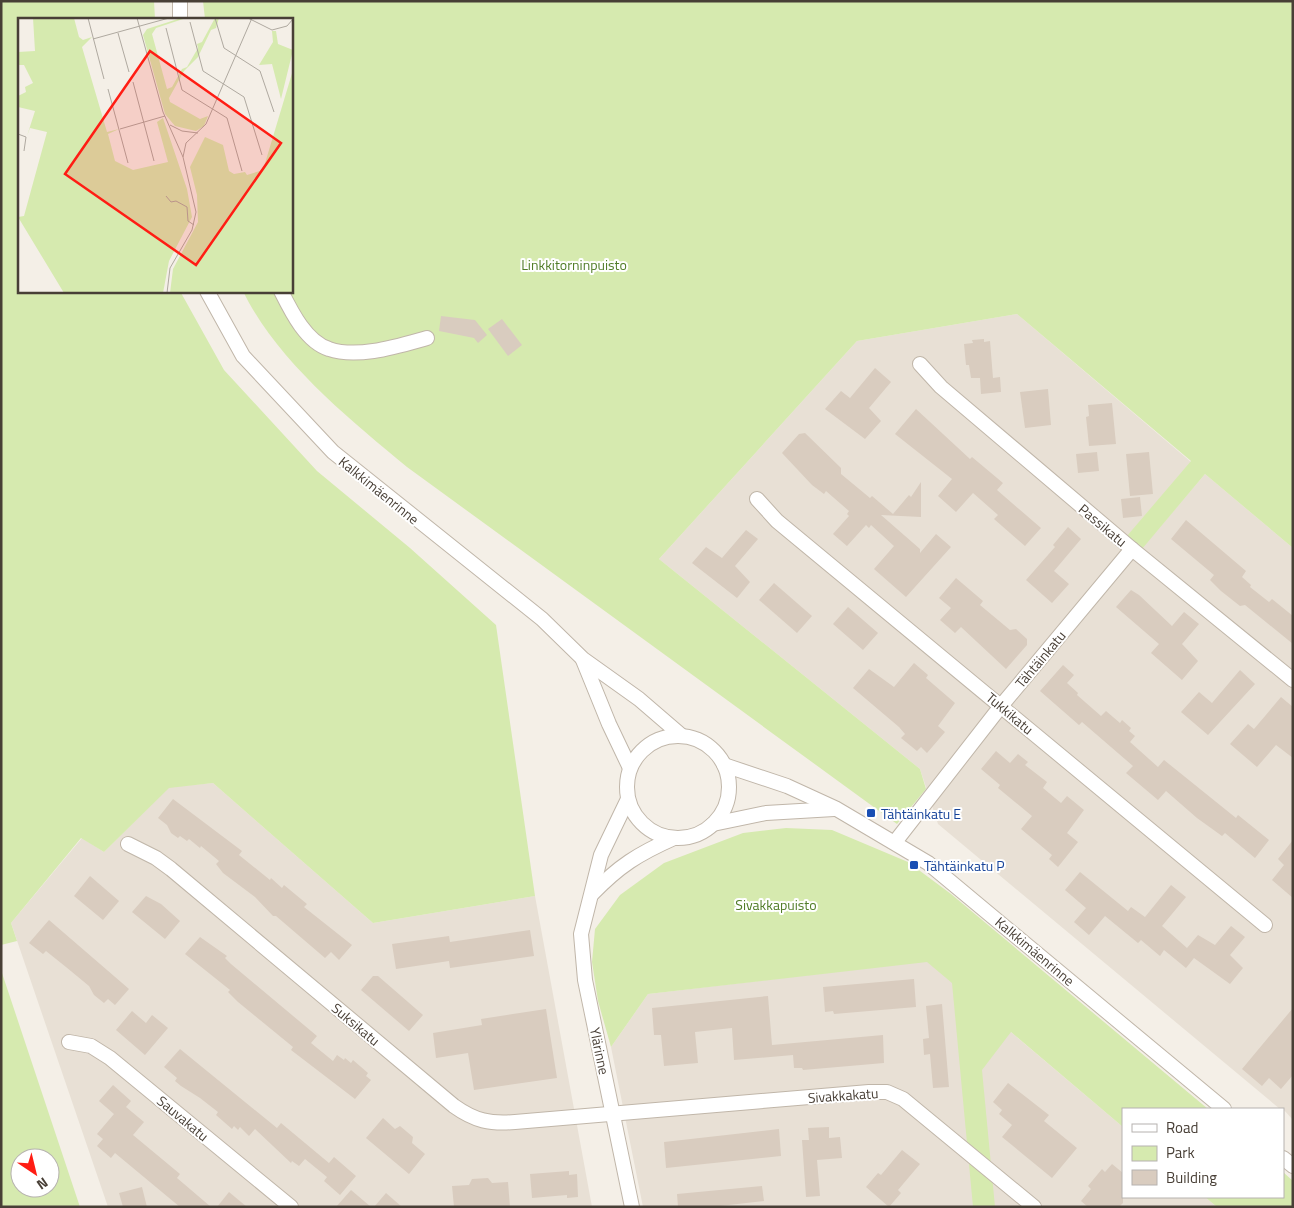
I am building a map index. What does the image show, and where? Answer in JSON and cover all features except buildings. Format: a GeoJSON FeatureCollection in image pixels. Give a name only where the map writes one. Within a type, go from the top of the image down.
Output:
{"type":"FeatureCollection","features":[{"type":"Feature","properties":{"kind":"street"},"geometry":{"type":"LineString","coordinates":[[180,1],[180,18]]}},
{"type":"Feature","properties":{"kind":"street","name":"Kalkkimäenrinne"},"geometry":{"type":"LineString","coordinates":[[209,292],[243,356],[333,452],[542,619],[583,659],[639,699],[682,736]]}},
{"type":"Feature","properties":{"kind":"street"},"geometry":{"type":"LineString","coordinates":[[282,292],[294,317],[312,337],[328,349],[369,353],[426,338]]}},
{"type":"Feature","properties":{"kind":"street","name":"Passikatu"},"geometry":{"type":"LineString","coordinates":[[920,364],[941,387],[1132,549],[1293,680]]}},
{"type":"Feature","properties":{"kind":"street","name":"Tukkikatu"},"geometry":{"type":"LineString","coordinates":[[756,499],[777,521],[1265,925]]}},
{"type":"Feature","properties":{"kind":"street","name":"Tähtäinkatu"},"geometry":{"type":"LineString","coordinates":[[896,842],[1001,706],[1132,549]]}},
{"type":"Feature","properties":{"kind":"street","name":"Kalkkimäenrinne"},"geometry":{"type":"LineString","coordinates":[[583,659],[609,724],[630,768]]}},
{"type":"Feature","properties":{"kind":"street"},"geometry":{"type":"LineString","coordinates":[[713,824],[725,807],[729,786],[724,765],[711,748],[692,738],[682,736],[666,738],[651,744],[635,758],[627,778],[628,799],[634,814],[644,826],[663,836],[674,838],[695,835],[713,824],[766,813],[835,808]]}},
{"type":"Feature","properties":{"kind":"street","name":"Kalkkimäenrinne"},"geometry":{"type":"LineString","coordinates":[[724,765],[787,786],[835,808],[896,842],[951,881],[1223,1108]]}},
{"type":"Feature","properties":{"kind":"street","name":"Ylärinne"},"geometry":{"type":"LineString","coordinates":[[628,799],[601,855],[581,934],[583,961],[632,1207]]}},
{"type":"Feature","properties":{"kind":"street","name":"Ylärinne"},"geometry":{"type":"LineString","coordinates":[[592,895],[610,875],[640,853],[674,838]]}},
{"type":"Feature","properties":{"kind":"street","name":"Suksikatu"},"geometry":{"type":"LineString","coordinates":[[128,844],[156,858],[171,869],[466,1115],[476,1120],[494,1124],[613,1114]]}},
{"type":"Feature","properties":{"kind":"street","name":"Sauvakatu"},"geometry":{"type":"LineString","coordinates":[[69,1042],[91,1046],[110,1058],[291,1207]]}},
{"type":"Feature","properties":{"kind":"street","name":"Sivakkakatu"},"geometry":{"type":"LineString","coordinates":[[613,1114],[887,1092],[914,1107],[1034,1207]]}},
{"type":"Feature","properties":{"kind":"shaded area"},"geometry":{"type":"Polygon","coordinates":[[[1017,314],[1191,462],[1128,536],[1142,548],[1205,474],[1293,548],[1293,1120],[1284,1108],[1279,1108],[938,824],[920,769],[659,559],[857,341],[1017,314]]]}},
{"type":"Feature","properties":{"kind":"shaded area"},"geometry":{"type":"Polygon","coordinates":[[[213,783],[373,923],[535,896],[592,1207],[108,1207],[11,923],[82,838],[104,852],[169,787],[213,783]]]}},
{"type":"Feature","properties":{"kind":"shaded area"},"geometry":{"type":"Polygon","coordinates":[[[927,961],[1122,1126],[1122,1198],[1206,1198],[1217,1207],[643,1207],[611,1047],[648,994],[927,961]]]}},
{"type":"Feature","properties":{"kind":"green space"},"geometry":{"type":"Polygon","coordinates":[[[1,1],[154,1],[155,18],[18,18],[18,292],[181,292],[224,370],[317,471],[410,548],[496,625],[535,896],[373,923],[213,783],[169,788],[104,852],[81,838],[11,923],[17,941],[1,945],[1,1]]]}},
{"type":"Feature","properties":{"kind":"green space","name":"Linkkitorninpuisto"},"geometry":{"type":"Polygon","coordinates":[[[203,1],[1293,1],[1293,548],[1205,474],[1142,549],[1127,536],[1191,461],[1017,314],[857,341],[659,559],[920,769],[926,789],[897,824],[407,467],[338,408],[274,341],[244,292],[292,292],[292,18],[205,18],[203,1]]]}},
{"type":"Feature","properties":{"kind":"green space","name":"Sivakkapuisto"},"geometry":{"type":"Polygon","coordinates":[[[786,828],[832,830],[908,862],[951,894],[1207,1108],[1122,1108],[1122,1126],[1011,1032],[982,1070],[995,1207],[973,1207],[952,983],[927,962],[648,994],[611,1047],[598,1001],[592,962],[595,929],[620,895],[664,863],[743,833],[786,828]]]}},
{"type":"Feature","properties":{"kind":"green space"},"geometry":{"type":"Polygon","coordinates":[[[1,970],[80,1207],[1,1207],[1,970]]]}},
{"type":"Feature","properties":{"kind":"green space"},"geometry":{"type":"Polygon","coordinates":[[[1284,1173],[1293,1181],[1293,1207],[1217,1207],[1206,1198],[1284,1198],[1284,1173]]]}},
{"type":"Feature","properties":{"kind":"place","name":"Tähtäinkatu E"},"geometry":{"type":"Point","coordinates":[871,813]}},
{"type":"Feature","properties":{"kind":"place","name":"Tähtäinkatu P"},"geometry":{"type":"Point","coordinates":[914,865]}}]}
